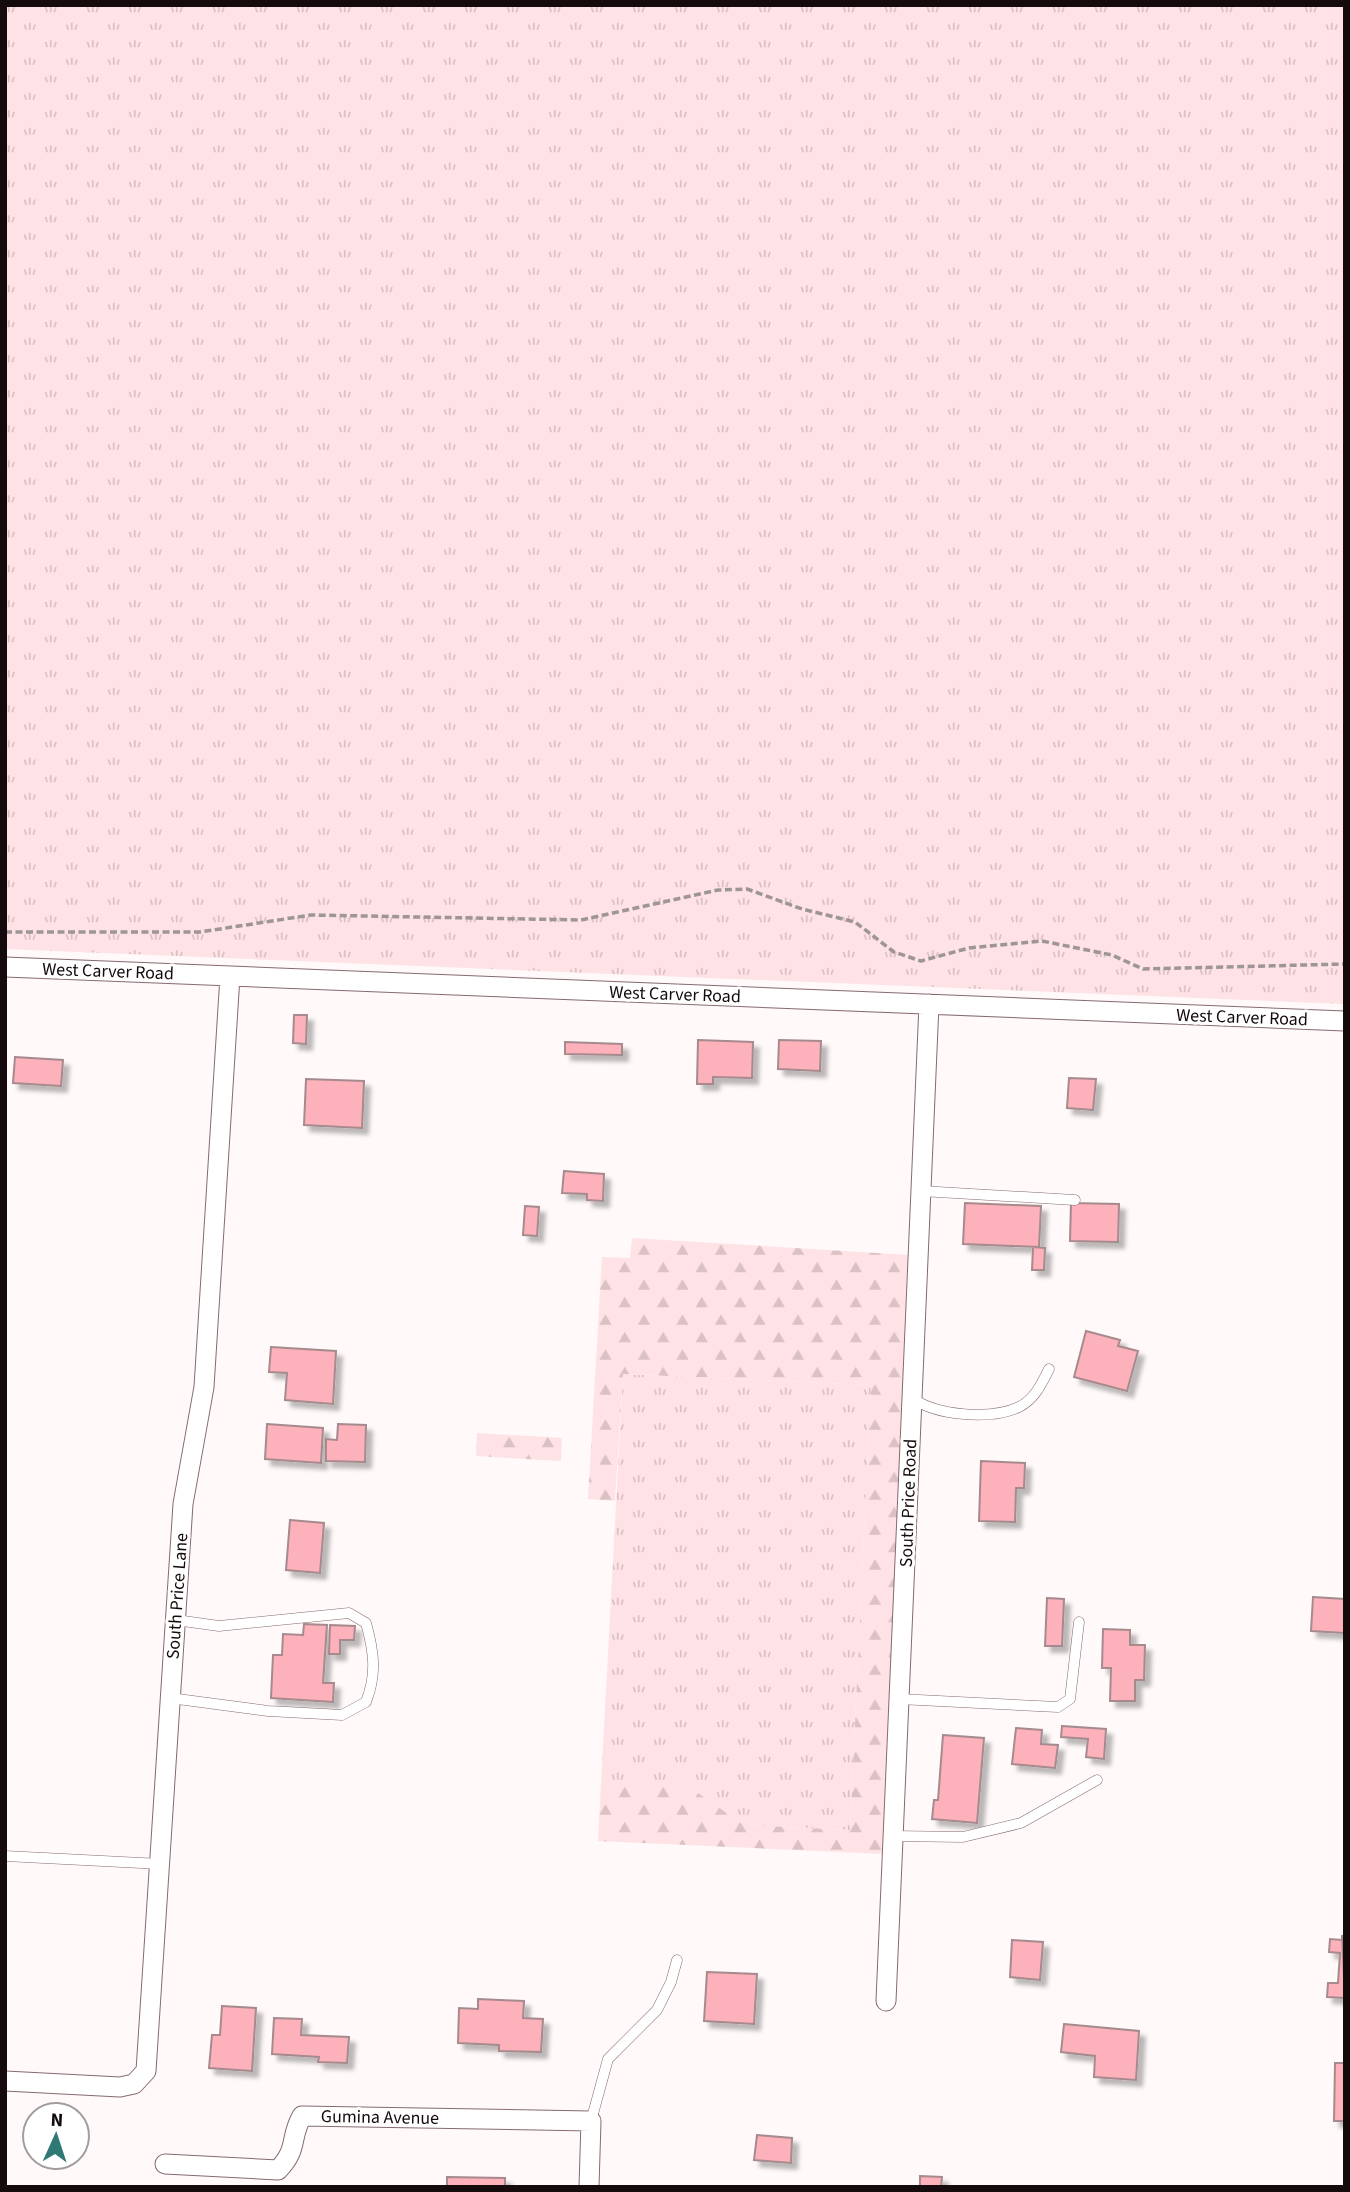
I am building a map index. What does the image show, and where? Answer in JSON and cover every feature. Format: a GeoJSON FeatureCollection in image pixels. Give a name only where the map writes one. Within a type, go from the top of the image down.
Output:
{"type":"FeatureCollection","features":[{"type":"Feature","properties":{"kind":"street","name":"West Carver Road"},"geometry":{"type":"LineString","coordinates":[[5,967],[229,991],[929,1004],[1345,1021]]}},
{"type":"Feature","properties":{"kind":"street","name":"South Price Lane"},"geometry":{"type":"LineString","coordinates":[[5,2081],[120,2087],[134,2084],[146,2071],[185,1480],[204,1387],[229,991]]}},
{"type":"Feature","properties":{"kind":"street","name":"South Price Road"},"geometry":{"type":"LineString","coordinates":[[886,2001],[929,1004]]}},
{"type":"Feature","properties":{"kind":"street","name":"Gumina Avenue"},"geometry":{"type":"LineString","coordinates":[[165,2164],[278,2170],[293,2155],[296,2127],[302,2116],[591,2121]]}},
{"type":"Feature","properties":{"kind":"street"},"geometry":{"type":"LineString","coordinates":[[589,2187],[591,2121]]}},
{"type":"Feature","properties":{"kind":"lane"},"geometry":{"type":"LineString","coordinates":[[921,1191],[1075,1199]]}},
{"type":"Feature","properties":{"kind":"lane"},"geometry":{"type":"LineString","coordinates":[[912,1398],[924,1406],[942,1410],[993,1413],[1019,1407],[1037,1392],[1049,1369]]}},
{"type":"Feature","properties":{"kind":"lane"},"geometry":{"type":"LineString","coordinates":[[169,1698],[268,1711],[342,1715],[366,1702],[374,1683],[374,1653],[366,1623],[349,1613],[219,1626],[176,1620]]}},
{"type":"Feature","properties":{"kind":"lane"},"geometry":{"type":"LineString","coordinates":[[899,1699],[1058,1707],[1070,1699],[1079,1622]]}},
{"type":"Feature","properties":{"kind":"lane"},"geometry":{"type":"LineString","coordinates":[[893,1836],[963,1836],[1021,1823],[1097,1780]]}},
{"type":"Feature","properties":{"kind":"lane"},"geometry":{"type":"LineString","coordinates":[[5,1856],[161,1864]]}},
{"type":"Feature","properties":{"kind":"lane"},"geometry":{"type":"LineString","coordinates":[[591,2121],[608,2059],[657,2010],[671,1982],[677,1959]]}},
{"type":"Feature","properties":{"kind":"path"},"geometry":{"type":"LineString","coordinates":[[5,932],[200,932],[311,915],[581,920],[718,890],[747,889],[802,909],[855,922],[894,952],[921,961],[969,948],[1042,941],[1112,955],[1143,969],[1345,964]]}},
{"type":"Feature","properties":{"kind":"green space"},"geometry":{"type":"Polygon","coordinates":[[[5,5],[1345,5],[1345,1004],[5,949],[5,5]]]}},
{"type":"Feature","properties":{"kind":"green space"},"geometry":{"type":"Polygon","coordinates":[[[632,1238],[909,1255],[884,1854],[598,1841],[601,1784],[670,1780],[685,1784],[744,1825],[850,1830],[871,1385],[623,1374],[615,1501],[588,1499],[602,1257],[630,1258],[632,1238]]]}},
{"type":"Feature","properties":{"kind":"green space"},"geometry":{"type":"Polygon","coordinates":[[[623,1374],[871,1385],[850,1830],[744,1825],[685,1784],[601,1784],[623,1374]]]}},
{"type":"Feature","properties":{"kind":"green space"},"geometry":{"type":"Polygon","coordinates":[[[477,1433],[562,1438],[561,1461],[476,1456],[477,1433]]]}},
{"type":"Feature","properties":{"kind":"building"},"geometry":{"type":"Polygon","coordinates":[[[294,1015],[307,1015],[306,1044],[293,1043],[294,1015]]]}},
{"type":"Feature","properties":{"kind":"building"},"geometry":{"type":"Polygon","coordinates":[[[698,1040],[753,1042],[752,1078],[713,1077],[713,1084],[697,1084],[698,1040]]]}},
{"type":"Feature","properties":{"kind":"building"},"geometry":{"type":"Polygon","coordinates":[[[779,1040],[821,1041],[820,1071],[778,1069],[779,1040]]]}},
{"type":"Feature","properties":{"kind":"building"},"geometry":{"type":"Polygon","coordinates":[[[565,1042],[622,1044],[622,1055],[565,1054],[565,1042]]]}},
{"type":"Feature","properties":{"kind":"building"},"geometry":{"type":"Polygon","coordinates":[[[15,1057],[63,1060],[61,1086],[13,1083],[15,1057]]]}},
{"type":"Feature","properties":{"kind":"building"},"geometry":{"type":"Polygon","coordinates":[[[1069,1078],[1096,1079],[1093,1110],[1067,1108],[1069,1078]]]}},
{"type":"Feature","properties":{"kind":"building"},"geometry":{"type":"Polygon","coordinates":[[[306,1079],[364,1081],[362,1128],[304,1125],[306,1079]]]}},
{"type":"Feature","properties":{"kind":"building"},"geometry":{"type":"Polygon","coordinates":[[[564,1171],[604,1174],[603,1201],[587,1200],[587,1194],[562,1193],[564,1171]]]}},
{"type":"Feature","properties":{"kind":"building"},"geometry":{"type":"Polygon","coordinates":[[[965,1203],[1041,1206],[1039,1247],[963,1244],[965,1203]]]}},
{"type":"Feature","properties":{"kind":"building"},"geometry":{"type":"Polygon","coordinates":[[[1071,1203],[1119,1204],[1118,1242],[1070,1241],[1071,1203]]]}},
{"type":"Feature","properties":{"kind":"building"},"geometry":{"type":"Polygon","coordinates":[[[525,1206],[539,1207],[537,1236],[523,1235],[525,1206]]]}},
{"type":"Feature","properties":{"kind":"building"},"geometry":{"type":"Polygon","coordinates":[[[1033,1247],[1045,1248],[1044,1270],[1032,1270],[1033,1247]]]}},
{"type":"Feature","properties":{"kind":"building"},"geometry":{"type":"Polygon","coordinates":[[[1086,1331],[1120,1340],[1118,1346],[1138,1351],[1127,1391],[1074,1377],[1086,1331]]]}},
{"type":"Feature","properties":{"kind":"building"},"geometry":{"type":"Polygon","coordinates":[[[271,1347],[336,1351],[333,1404],[285,1400],[287,1373],[269,1372],[271,1347]]]}},
{"type":"Feature","properties":{"kind":"building"},"geometry":{"type":"Polygon","coordinates":[[[267,1424],[323,1428],[321,1463],[265,1459],[267,1424]]]}},
{"type":"Feature","properties":{"kind":"building"},"geometry":{"type":"Polygon","coordinates":[[[338,1424],[366,1425],[365,1462],[326,1461],[326,1439],[337,1440],[338,1424]]]}},
{"type":"Feature","properties":{"kind":"building"},"geometry":{"type":"Polygon","coordinates":[[[981,1461],[1025,1463],[1024,1488],[1016,1488],[1015,1522],[979,1521],[981,1461]]]}},
{"type":"Feature","properties":{"kind":"building"},"geometry":{"type":"Polygon","coordinates":[[[290,1520],[324,1523],[320,1573],[286,1570],[290,1520]]]}},
{"type":"Feature","properties":{"kind":"building"},"geometry":{"type":"Polygon","coordinates":[[[1313,1597],[1345,1599],[1345,1633],[1311,1631],[1313,1597]]]}},
{"type":"Feature","properties":{"kind":"building"},"geometry":{"type":"Polygon","coordinates":[[[1047,1598],[1064,1599],[1062,1646],[1045,1646],[1047,1598]]]}},
{"type":"Feature","properties":{"kind":"building"},"geometry":{"type":"Polygon","coordinates":[[[304,1624],[327,1625],[323,1683],[334,1683],[333,1702],[271,1698],[273,1655],[282,1655],[283,1634],[303,1635],[304,1624]]]}},
{"type":"Feature","properties":{"kind":"building"},"geometry":{"type":"Polygon","coordinates":[[[330,1625],[355,1626],[354,1640],[340,1640],[340,1654],[329,1654],[330,1625]]]}},
{"type":"Feature","properties":{"kind":"building"},"geometry":{"type":"Polygon","coordinates":[[[1103,1629],[1130,1630],[1130,1645],[1145,1645],[1144,1680],[1135,1680],[1135,1701],[1110,1701],[1111,1668],[1102,1668],[1103,1629]]]}},
{"type":"Feature","properties":{"kind":"building"},"geometry":{"type":"Polygon","coordinates":[[[1062,1726],[1106,1729],[1104,1759],[1086,1757],[1088,1739],[1061,1737],[1062,1726]]]}},
{"type":"Feature","properties":{"kind":"building"},"geometry":{"type":"Polygon","coordinates":[[[1016,1728],[1042,1730],[1041,1744],[1058,1745],[1055,1768],[1012,1764],[1016,1728]]]}},
{"type":"Feature","properties":{"kind":"building"},"geometry":{"type":"Polygon","coordinates":[[[943,1735],[984,1738],[977,1823],[932,1819],[934,1800],[938,1800],[943,1735]]]}},
{"type":"Feature","properties":{"kind":"building"},"geometry":{"type":"Polygon","coordinates":[[[1342,1935],[1345,1998],[1327,1997],[1328,1983],[1338,1983],[1340,1953],[1329,1952],[1330,1939],[1342,1940],[1342,1935]]]}},
{"type":"Feature","properties":{"kind":"building"},"geometry":{"type":"Polygon","coordinates":[[[1012,1940],[1043,1942],[1040,1980],[1010,1977],[1012,1940]]]}},
{"type":"Feature","properties":{"kind":"building"},"geometry":{"type":"Polygon","coordinates":[[[707,1972],[757,1974],[754,2024],[704,2021],[707,1972]]]}},
{"type":"Feature","properties":{"kind":"building"},"geometry":{"type":"Polygon","coordinates":[[[478,1999],[524,2001],[523,2018],[543,2019],[541,2052],[499,2051],[499,2045],[458,2043],[459,2008],[478,2009],[478,1999]]]}},
{"type":"Feature","properties":{"kind":"building"},"geometry":{"type":"Polygon","coordinates":[[[222,2006],[256,2008],[252,2071],[209,2068],[212,2035],[220,2035],[222,2006]]]}},
{"type":"Feature","properties":{"kind":"building"},"geometry":{"type":"Polygon","coordinates":[[[274,2018],[302,2019],[301,2035],[349,2037],[347,2063],[318,2062],[319,2057],[272,2054],[274,2018]]]}},
{"type":"Feature","properties":{"kind":"building"},"geometry":{"type":"Polygon","coordinates":[[[1064,2024],[1139,2031],[1136,2080],[1094,2077],[1095,2056],[1061,2052],[1064,2024]]]}},
{"type":"Feature","properties":{"kind":"building"},"geometry":{"type":"Polygon","coordinates":[[[1335,2063],[1345,2063],[1345,2121],[1334,2121],[1335,2063]]]}},
{"type":"Feature","properties":{"kind":"building"},"geometry":{"type":"Polygon","coordinates":[[[757,2135],[792,2138],[791,2163],[754,2160],[757,2135]]]}},
{"type":"Feature","properties":{"kind":"building"},"geometry":{"type":"Polygon","coordinates":[[[920,2176],[942,2177],[941,2187],[920,2187],[920,2176]]]}},
{"type":"Feature","properties":{"kind":"building"},"geometry":{"type":"Polygon","coordinates":[[[447,2177],[505,2178],[505,2187],[447,2187],[447,2177]]]}}]}
